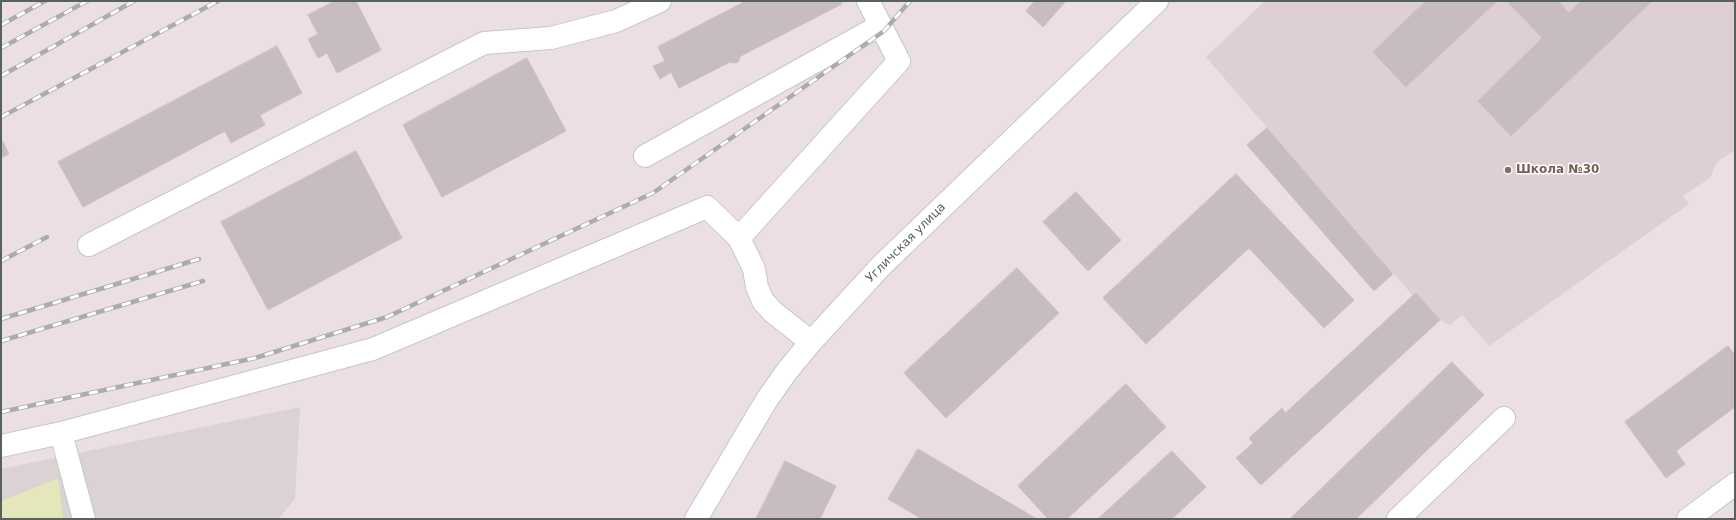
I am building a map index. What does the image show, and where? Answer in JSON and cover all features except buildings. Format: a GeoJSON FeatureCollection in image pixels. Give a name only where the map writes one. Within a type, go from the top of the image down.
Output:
{"type":"FeatureCollection","features":[{"type":"Feature","properties":{"kind":"street"},"geometry":{"type":"LineString","coordinates":[[89,245],[484,43],[551,38],[616,21],[660,1]]}},
{"type":"Feature","properties":{"kind":"street"},"geometry":{"type":"LineString","coordinates":[[738,238],[899,61],[868,1]]}},
{"type":"Feature","properties":{"kind":"street","name":"Угличская улица"},"geometry":{"type":"LineString","coordinates":[[696,519],[766,401],[787,371],[811,342],[882,265],[985,164],[1157,1]]}},
{"type":"Feature","properties":{"kind":"street"},"geometry":{"type":"LineString","coordinates":[[645,156],[881,25]]}},
{"type":"Feature","properties":{"kind":"street"},"geometry":{"type":"LineString","coordinates":[[1,446],[61,433],[374,349],[708,207],[738,238],[754,268],[763,301],[773,312],[811,342]]}},
{"type":"Feature","properties":{"kind":"street"},"geometry":{"type":"LineString","coordinates":[[1398,519],[1504,418]]}},
{"type":"Feature","properties":{"kind":"street"},"geometry":{"type":"LineString","coordinates":[[61,433],[84,519]]}},
{"type":"Feature","properties":{"kind":"street"},"geometry":{"type":"LineString","coordinates":[[1688,519],[1735,484]]}},
{"type":"Feature","properties":{"kind":"shaded area","name":"Школа №30"},"geometry":{"type":"Polygon","coordinates":[[[1265,1],[1735,1],[1735,150],[1717,162],[1710,178],[1683,196],[1689,204],[1489,346],[1462,315],[1450,325],[1440,320],[1416,293],[1413,296],[1206,57],[1265,1]]]}},
{"type":"Feature","properties":{"kind":"shaded area"},"geometry":{"type":"Polygon","coordinates":[[[300,407],[295,499],[278,519],[1,519],[1,469],[300,407]]]}},
{"type":"Feature","properties":{"kind":"green space"},"geometry":{"type":"Polygon","coordinates":[[[58,478],[63,519],[1,519],[1,501],[58,478]]]}},
{"type":"Feature","properties":{"kind":"railway"},"geometry":{"type":"LineString","coordinates":[[1,25],[45,1]]}},
{"type":"Feature","properties":{"kind":"railway"},"geometry":{"type":"LineString","coordinates":[[1,48],[87,1]]}},
{"type":"Feature","properties":{"kind":"railway"},"geometry":{"type":"LineString","coordinates":[[1,76],[134,1]]}},
{"type":"Feature","properties":{"kind":"railway"},"geometry":{"type":"LineString","coordinates":[[1,117],[218,1]]}},
{"type":"Feature","properties":{"kind":"railway"},"geometry":{"type":"LineString","coordinates":[[1,412],[255,358],[387,317],[653,193],[884,31],[910,1]]}},
{"type":"Feature","properties":{"kind":"railway"},"geometry":{"type":"LineString","coordinates":[[1,261],[47,237]]}},
{"type":"Feature","properties":{"kind":"railway"},"geometry":{"type":"LineString","coordinates":[[1,319],[199,259]]}},
{"type":"Feature","properties":{"kind":"railway"},"geometry":{"type":"LineString","coordinates":[[1,341],[203,281]]}},
{"type":"Feature","properties":{"kind":"place","name":"Школа №30"},"geometry":{"type":"Point","coordinates":[1508,170]}}]}
